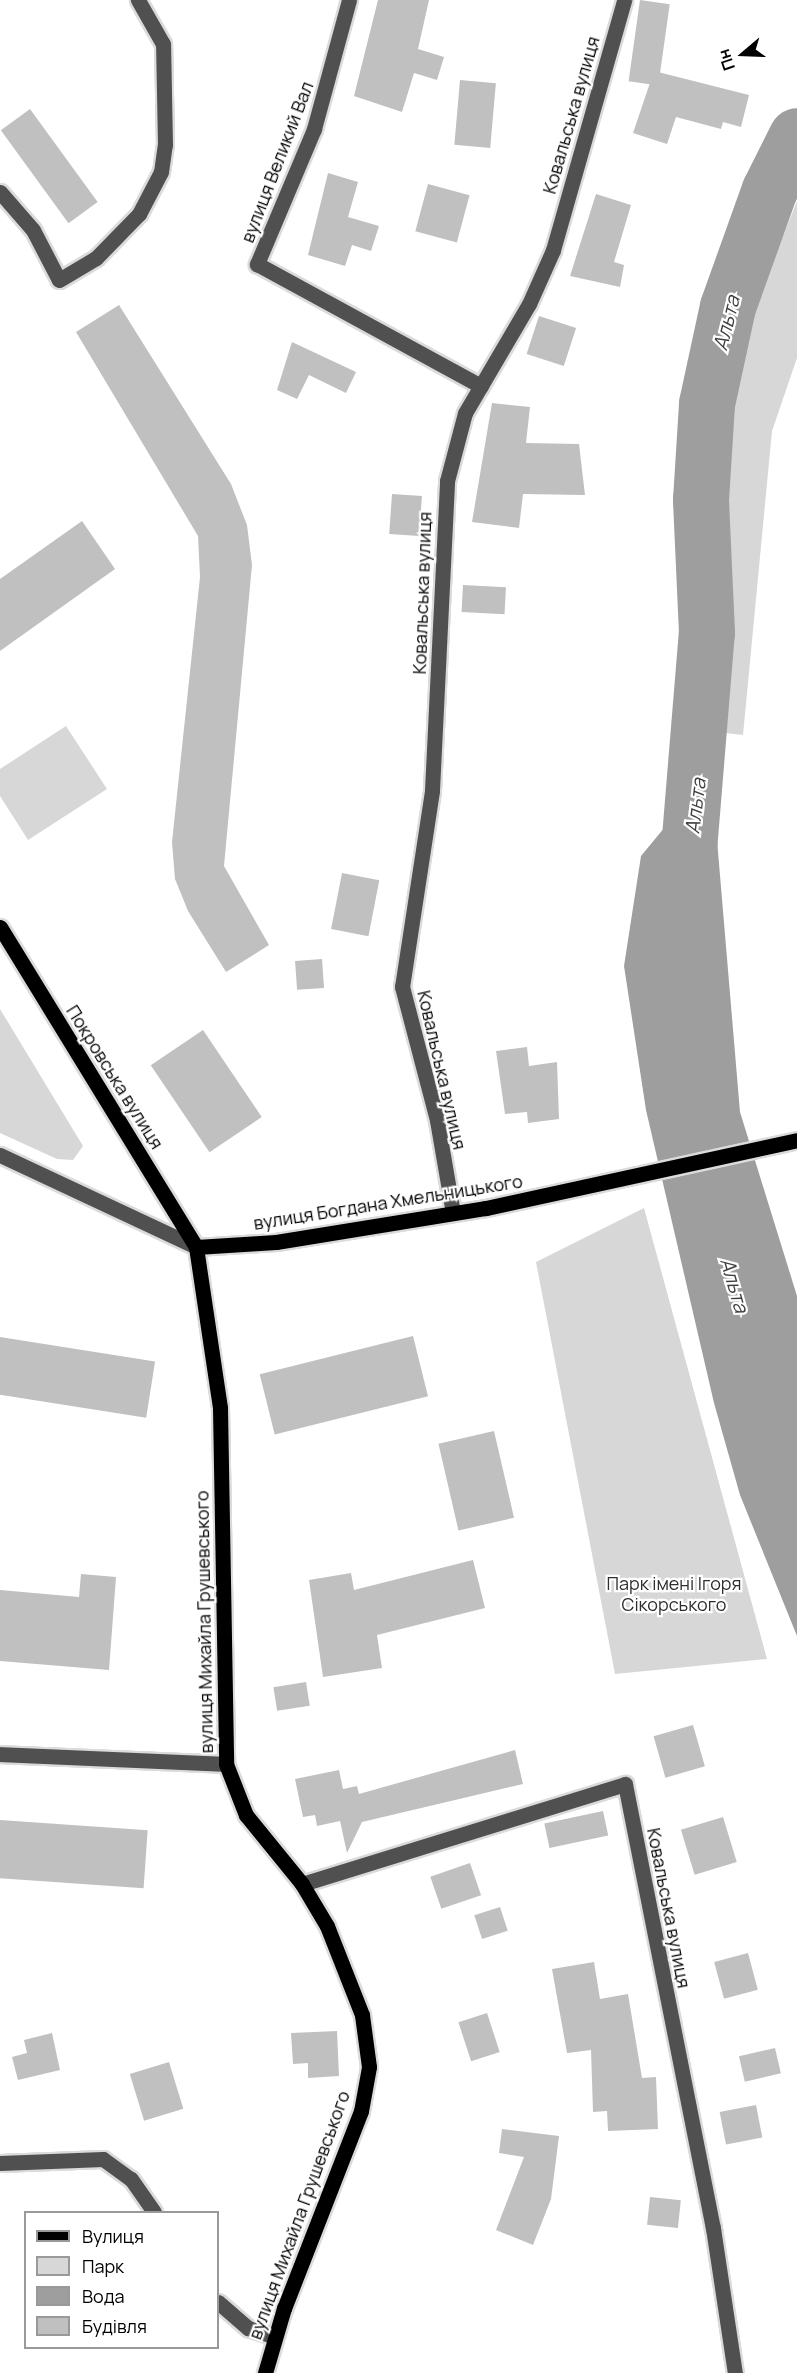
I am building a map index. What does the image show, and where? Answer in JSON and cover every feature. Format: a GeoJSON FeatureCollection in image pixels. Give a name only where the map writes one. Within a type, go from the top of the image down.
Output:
{"type":"FeatureCollection","features":[{"type":"Feature","properties":{"kind":"main road","name":"Покровська вулиця"},"geometry":{"type":"LineString","coordinates":[[0,927],[196,1247]]}},
{"type":"Feature","properties":{"kind":"main road","name":"вулиця Богдана Хмельницького"},"geometry":{"type":"LineString","coordinates":[[196,1247],[276,1242],[453,1214],[615,1182],[790,1142]]}},
{"type":"Feature","properties":{"kind":"main road","name":"вулиця Михайла Грушевського"},"geometry":{"type":"LineString","coordinates":[[196,1247],[220,1408],[226,1764],[246,1815],[302,1884],[354,1987],[369,2067],[361,2111],[275,2337],[265,2373]]}},
{"type":"Feature","properties":{"kind":"street"},"geometry":{"type":"LineString","coordinates":[[0,192],[33,230],[59,279],[115,242],[139,214],[161,172],[164,44],[138,0]]}},
{"type":"Feature","properties":{"kind":"street","name":"вулиця Великий Вал"},"geometry":{"type":"LineString","coordinates":[[349,0],[310,140],[257,264],[481,386]]}},
{"type":"Feature","properties":{"kind":"street","name":"Ковальська вулиця"},"geometry":{"type":"LineString","coordinates":[[453,1214],[402,978],[432,790],[447,481],[458,429],[529,304],[553,250],[624,0]]}},
{"type":"Feature","properties":{"kind":"street","name":"вулиця Богдана Хмельницького"},"geometry":{"type":"LineString","coordinates":[[0,1155],[196,1247]]}},
{"type":"Feature","properties":{"kind":"street"},"geometry":{"type":"LineString","coordinates":[[0,1754],[226,1764]]}},
{"type":"Feature","properties":{"kind":"street","name":"Ковальська вулиця"},"geometry":{"type":"LineString","coordinates":[[302,1884],[625,1784],[713,2228],[735,2373]]}},
{"type":"Feature","properties":{"kind":"street"},"geometry":{"type":"LineString","coordinates":[[0,2163],[103,2159],[131,2179],[153,2211]]}},
{"type":"Feature","properties":{"kind":"street"},"geometry":{"type":"LineString","coordinates":[[219,2303],[248,2328],[275,2337]]}},
{"type":"Feature","properties":{"kind":"green space"},"geometry":{"type":"Polygon","coordinates":[[[797,201],[797,358],[772,431],[743,735],[716,732],[723,625],[723,436],[760,294],[797,201]]]}},
{"type":"Feature","properties":{"kind":"green space"},"geometry":{"type":"Polygon","coordinates":[[[66,726],[107,789],[28,840],[0,796],[0,769],[66,726]]]}},
{"type":"Feature","properties":{"kind":"green space"},"geometry":{"type":"Polygon","coordinates":[[[0,1009],[83,1146],[73,1160],[57,1159],[0,1133],[0,1009]]]}},
{"type":"Feature","properties":{"kind":"green space","name":"Парк імені Ігоря Сікорського"},"geometry":{"type":"Polygon","coordinates":[[[644,1208],[767,1659],[615,1674],[536,1262],[644,1208]]]}},
{"type":"Feature","properties":{"kind":"water"},"geometry":{"type":"Polygon","coordinates":[[[698,787],[716,828],[740,1112],[797,1296],[797,1636],[740,1495],[714,1403],[646,1110],[624,966],[641,856],[698,787]]]}},
{"type":"Feature","properties":{"kind":"building"},"geometry":{"type":"Polygon","coordinates":[[[378,0],[429,0],[418,49],[444,57],[437,80],[414,73],[402,112],[354,96],[378,0]]]}},
{"type":"Feature","properties":{"kind":"building"},"geometry":{"type":"Polygon","coordinates":[[[640,0],[670,4],[658,85],[629,81],[640,0]]]}},
{"type":"Feature","properties":{"kind":"building"},"geometry":{"type":"Polygon","coordinates":[[[654,71],[749,95],[741,127],[723,122],[721,129],[676,117],[667,144],[633,133],[654,71]]]}},
{"type":"Feature","properties":{"kind":"building"},"geometry":{"type":"Polygon","coordinates":[[[460,80],[496,83],[490,148],[454,145],[460,80]]]}},
{"type":"Feature","properties":{"kind":"building"},"geometry":{"type":"Polygon","coordinates":[[[30,109],[98,202],[68,223],[1,130],[30,109]]]}},
{"type":"Feature","properties":{"kind":"building"},"geometry":{"type":"Polygon","coordinates":[[[328,173],[358,182],[348,217],[379,226],[371,251],[352,245],[345,266],[308,255],[328,173]]]}},
{"type":"Feature","properties":{"kind":"building"},"geometry":{"type":"Polygon","coordinates":[[[428,184],[470,195],[457,242],[415,231],[428,184]]]}},
{"type":"Feature","properties":{"kind":"building"},"geometry":{"type":"Polygon","coordinates":[[[596,194],[631,205],[614,262],[624,265],[620,287],[570,276],[596,194]]]}},
{"type":"Feature","properties":{"kind":"building"},"geometry":{"type":"Polygon","coordinates":[[[119,305],[231,484],[247,525],[252,565],[224,866],[269,945],[226,972],[188,911],[175,879],[172,842],[200,577],[198,536],[76,332],[119,305]]]}},
{"type":"Feature","properties":{"kind":"building"},"geometry":{"type":"Polygon","coordinates":[[[539,316],[576,328],[564,366],[527,354],[539,316]]]}},
{"type":"Feature","properties":{"kind":"building"},"geometry":{"type":"Polygon","coordinates":[[[292,342],[356,372],[346,393],[309,375],[297,399],[277,390],[292,342]]]}},
{"type":"Feature","properties":{"kind":"building"},"geometry":{"type":"Polygon","coordinates":[[[492,403],[530,407],[526,443],[579,444],[585,495],[523,494],[519,528],[472,522],[492,403]]]}},
{"type":"Feature","properties":{"kind":"building"},"geometry":{"type":"Polygon","coordinates":[[[392,494],[422,496],[419,536],[389,534],[392,494]]]}},
{"type":"Feature","properties":{"kind":"building"},"geometry":{"type":"Polygon","coordinates":[[[82,521],[115,569],[0,651],[0,579],[82,521]]]}},
{"type":"Feature","properties":{"kind":"building"},"geometry":{"type":"Polygon","coordinates":[[[463,585],[506,587],[505,614],[462,612],[463,585]]]}},
{"type":"Feature","properties":{"kind":"building"},"geometry":{"type":"Polygon","coordinates":[[[342,873],[379,880],[368,936],[331,929],[342,873]]]}},
{"type":"Feature","properties":{"kind":"building"},"geometry":{"type":"Polygon","coordinates":[[[322,959],[324,988],[297,990],[295,961],[322,959]]]}},
{"type":"Feature","properties":{"kind":"building"},"geometry":{"type":"Polygon","coordinates":[[[203,1030],[262,1117],[209,1152],[151,1065],[203,1030]]]}},
{"type":"Feature","properties":{"kind":"building"},"geometry":{"type":"Polygon","coordinates":[[[527,1047],[529,1066],[557,1062],[559,1119],[528,1123],[527,1112],[505,1114],[496,1051],[527,1047]]]}},
{"type":"Feature","properties":{"kind":"building"},"geometry":{"type":"Polygon","coordinates":[[[413,1336],[428,1396],[275,1434],[260,1374],[413,1336]]]}},
{"type":"Feature","properties":{"kind":"building"},"geometry":{"type":"Polygon","coordinates":[[[0,1337],[155,1362],[146,1418],[0,1395],[0,1337]]]}},
{"type":"Feature","properties":{"kind":"building"},"geometry":{"type":"Polygon","coordinates":[[[494,1431],[514,1518],[458,1531],[438,1444],[494,1431]]]}},
{"type":"Feature","properties":{"kind":"building"},"geometry":{"type":"Polygon","coordinates":[[[473,1560],[485,1608],[377,1635],[382,1668],[323,1677],[309,1580],[351,1573],[354,1590],[473,1560]]]}},
{"type":"Feature","properties":{"kind":"building"},"geometry":{"type":"Polygon","coordinates":[[[81,1574],[116,1577],[109,1670],[0,1661],[0,1590],[79,1597],[81,1574]]]}},
{"type":"Feature","properties":{"kind":"building"},"geometry":{"type":"Polygon","coordinates":[[[306,1682],[310,1706],[277,1711],[273,1687],[306,1682]]]}},
{"type":"Feature","properties":{"kind":"building"},"geometry":{"type":"Polygon","coordinates":[[[693,1725],[705,1766],[665,1778],[654,1736],[693,1725]]]}},
{"type":"Feature","properties":{"kind":"building"},"geometry":{"type":"Polygon","coordinates":[[[515,1750],[523,1784],[362,1822],[347,1853],[340,1821],[317,1826],[315,1815],[303,1817],[295,1779],[339,1770],[343,1789],[357,1786],[359,1794],[515,1750]]]}},
{"type":"Feature","properties":{"kind":"building"},"geometry":{"type":"Polygon","coordinates":[[[603,1811],[608,1835],[550,1848],[544,1823],[603,1811]]]}},
{"type":"Feature","properties":{"kind":"building"},"geometry":{"type":"Polygon","coordinates":[[[723,1817],[737,1862],[695,1875],[681,1830],[723,1817]]]}},
{"type":"Feature","properties":{"kind":"building"},"geometry":{"type":"Polygon","coordinates":[[[0,1820],[148,1830],[144,1888],[0,1878],[0,1820]]]}},
{"type":"Feature","properties":{"kind":"building"},"geometry":{"type":"Polygon","coordinates":[[[470,1863],[481,1895],[441,1909],[430,1877],[470,1863]]]}},
{"type":"Feature","properties":{"kind":"building"},"geometry":{"type":"Polygon","coordinates":[[[500,1907],[508,1931],[482,1939],[474,1915],[500,1907]]]}},
{"type":"Feature","properties":{"kind":"building"},"geometry":{"type":"Polygon","coordinates":[[[748,1953],[758,1990],[724,1999],[714,1962],[748,1953]]]}},
{"type":"Feature","properties":{"kind":"building"},"geometry":{"type":"Polygon","coordinates":[[[594,1962],[600,1999],[628,1994],[642,2078],[656,2077],[658,2129],[608,2131],[607,2111],[593,2112],[591,2050],[567,2053],[552,1969],[594,1962]]]}},
{"type":"Feature","properties":{"kind":"building"},"geometry":{"type":"Polygon","coordinates":[[[487,2013],[500,2052],[471,2061],[458,2022],[487,2013]]]}},
{"type":"Feature","properties":{"kind":"building"},"geometry":{"type":"Polygon","coordinates":[[[337,2031],[339,2076],[308,2078],[308,2063],[293,2064],[291,2033],[337,2031]]]}},
{"type":"Feature","properties":{"kind":"building"},"geometry":{"type":"Polygon","coordinates":[[[52,2033],[60,2070],[18,2080],[12,2057],[27,2053],[24,2040],[52,2033]]]}},
{"type":"Feature","properties":{"kind":"building"},"geometry":{"type":"Polygon","coordinates":[[[775,2048],[781,2073],[745,2082],[739,2056],[775,2048]]]}},
{"type":"Feature","properties":{"kind":"building"},"geometry":{"type":"Polygon","coordinates":[[[169,2062],[183,2109],[144,2121],[130,2074],[169,2062]]]}},
{"type":"Feature","properties":{"kind":"building"},"geometry":{"type":"Polygon","coordinates":[[[756,2105],[762,2137],[726,2144],[720,2112],[756,2105]]]}},
{"type":"Feature","properties":{"kind":"building"},"geometry":{"type":"Polygon","coordinates":[[[502,2129],[559,2136],[551,2199],[533,2245],[496,2230],[524,2157],[499,2153],[502,2129]]]}},
{"type":"Feature","properties":{"kind":"building"},"geometry":{"type":"Polygon","coordinates":[[[650,2197],[681,2200],[678,2228],[647,2225],[650,2197]]]}},
{"type":"Feature","properties":{"kind":"waterway","name":"Альта"},"geometry":{"type":"LineString","coordinates":[[688,862],[707,633],[701,500],[707,404],[728,307],[770,190],[797,136]]}}]}
